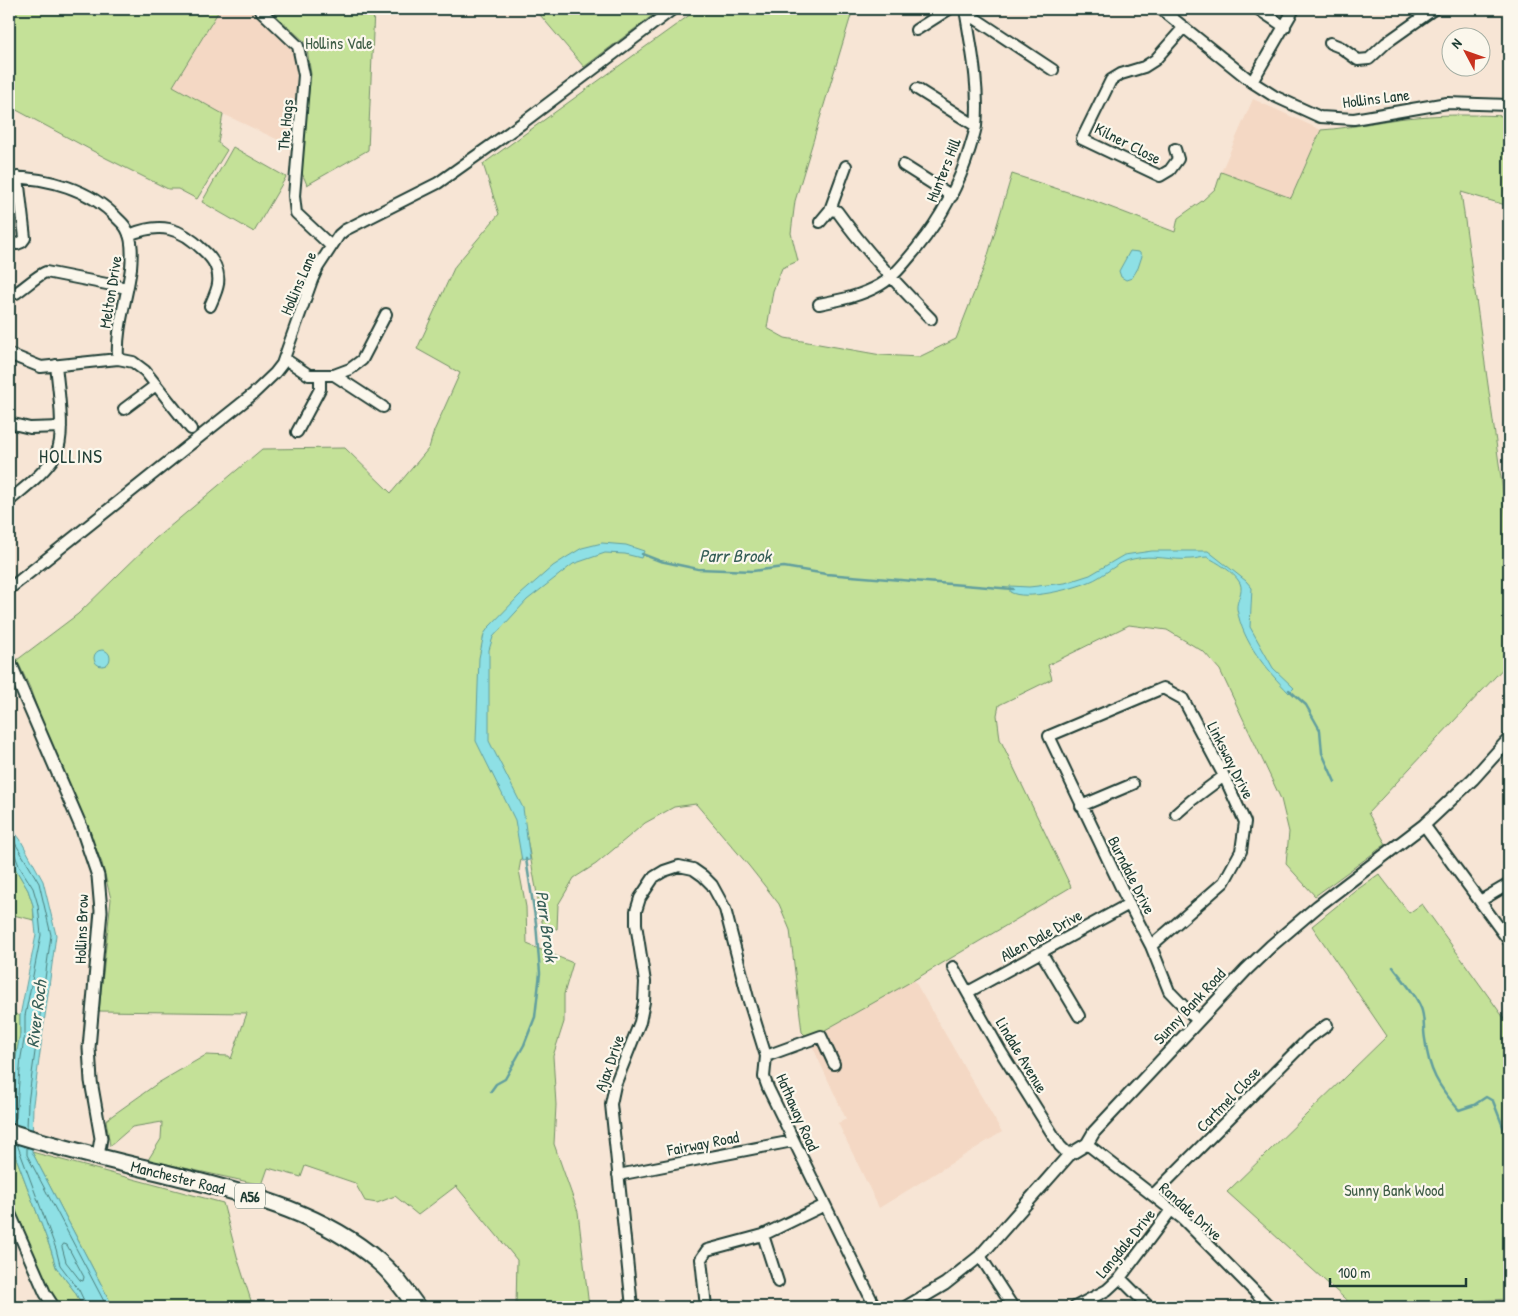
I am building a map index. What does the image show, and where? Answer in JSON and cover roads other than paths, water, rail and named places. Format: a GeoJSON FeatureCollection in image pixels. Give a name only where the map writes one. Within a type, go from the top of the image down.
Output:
{"type":"FeatureCollection","features":[{"type":"Feature","properties":{"kind":"highway","name":"Manchester Road"},"geometry":{"type":"LineString","coordinates":[[9,1132],[52,1146],[238,1192],[285,1207],[338,1232],[378,1261],[402,1286],[417,1307]]}},
{"type":"Feature","properties":{"kind":"street","name":"The Hags"},"geometry":{"type":"LineString","coordinates":[[259,9],[298,46],[304,75],[294,196],[296,213],[331,246]]}},
{"type":"Feature","properties":{"kind":"street","name":"Hollins Lane"},"geometry":{"type":"LineString","coordinates":[[9,589],[252,395],[275,374],[284,359],[318,267],[331,246],[345,230],[438,182],[468,162],[673,9]]}},
{"type":"Feature","properties":{"kind":"street"},"geometry":{"type":"LineString","coordinates":[[916,30],[949,9]]}},
{"type":"Feature","properties":{"kind":"street","name":"Hollins Lane"},"geometry":{"type":"LineString","coordinates":[[1161,9],[1252,82],[1274,96],[1320,117],[1354,119],[1447,103],[1509,104]]}},
{"type":"Feature","properties":{"kind":"street"},"geometry":{"type":"LineString","coordinates":[[1258,9],[1285,27]]}},
{"type":"Feature","properties":{"kind":"street"},"geometry":{"type":"LineString","coordinates":[[1252,82],[1294,9]]}},
{"type":"Feature","properties":{"kind":"street"},"geometry":{"type":"LineString","coordinates":[[1330,43],[1340,47],[1358,60],[1369,59],[1386,43],[1434,9]]}},
{"type":"Feature","properties":{"kind":"street"},"geometry":{"type":"LineString","coordinates":[[966,12],[1052,70]]}},
{"type":"Feature","properties":{"kind":"street","name":"Hunters Hill"},"geometry":{"type":"LineString","coordinates":[[818,304],[846,299],[879,285],[891,277],[923,241],[952,196],[965,164],[976,126],[976,90],[966,12]]}},
{"type":"Feature","properties":{"kind":"street","name":"Kilner Close"},"geometry":{"type":"LineString","coordinates":[[1175,149],[1178,160],[1170,170],[1160,176],[1082,139],[1111,80],[1121,74],[1144,67],[1155,60],[1184,26]]}},
{"type":"Feature","properties":{"kind":"street"},"geometry":{"type":"LineString","coordinates":[[917,89],[976,126]]}},
{"type":"Feature","properties":{"kind":"street"},"geometry":{"type":"LineString","coordinates":[[903,165],[952,196]]}},
{"type":"Feature","properties":{"kind":"street"},"geometry":{"type":"LineString","coordinates":[[820,222],[830,210],[846,166]]}},
{"type":"Feature","properties":{"kind":"street"},"geometry":{"type":"LineString","coordinates":[[13,177],[25,238],[17,244]]}},
{"type":"Feature","properties":{"kind":"street","name":"Melton Drive"},"geometry":{"type":"LineString","coordinates":[[13,177],[61,184],[90,197],[104,206],[125,226],[129,235],[132,252],[131,267],[118,334],[118,359]]}},
{"type":"Feature","properties":{"kind":"street"},"geometry":{"type":"LineString","coordinates":[[830,210],[837,211],[891,277],[931,319]]}},
{"type":"Feature","properties":{"kind":"street"},"geometry":{"type":"LineString","coordinates":[[129,235],[140,230],[160,228],[176,230],[190,237],[210,256],[218,273],[218,285],[210,306]]}},
{"type":"Feature","properties":{"kind":"street"},"geometry":{"type":"LineString","coordinates":[[16,293],[29,285],[41,267],[49,272],[127,288]]}},
{"type":"Feature","properties":{"kind":"street"},"geometry":{"type":"LineString","coordinates":[[284,359],[309,375],[334,375],[350,369],[362,360],[386,314]]}},
{"type":"Feature","properties":{"kind":"street"},"geometry":{"type":"LineString","coordinates":[[9,354],[41,367],[118,359],[133,362],[145,371],[191,429]]}},
{"type":"Feature","properties":{"kind":"street"},"geometry":{"type":"LineString","coordinates":[[9,501],[40,473],[56,454],[61,441],[56,365]]}},
{"type":"Feature","properties":{"kind":"street"},"geometry":{"type":"LineString","coordinates":[[297,432],[320,389],[320,375]]}},
{"type":"Feature","properties":{"kind":"street"},"geometry":{"type":"LineString","coordinates":[[334,375],[384,407]]}},
{"type":"Feature","properties":{"kind":"street"},"geometry":{"type":"LineString","coordinates":[[124,410],[156,385]]}},
{"type":"Feature","properties":{"kind":"street"},"geometry":{"type":"LineString","coordinates":[[9,423],[30,428],[61,427]]}},
{"type":"Feature","properties":{"kind":"street","name":"Hollins Brow"},"geometry":{"type":"LineString","coordinates":[[9,660],[82,829],[98,876],[101,911],[89,1048],[91,1081],[101,1138],[98,1156]]}},
{"type":"Feature","properties":{"kind":"street","name":"Linksway Drive"},"geometry":{"type":"LineString","coordinates":[[1049,736],[1163,688],[1183,699],[1224,776],[1245,822],[1241,851],[1224,882],[1151,946]]}},
{"type":"Feature","properties":{"kind":"street","name":"Burndale Drive"},"geometry":{"type":"LineString","coordinates":[[1049,736],[1081,806],[1151,946],[1169,991],[1197,1020]]}},
{"type":"Feature","properties":{"kind":"street","name":"Sunny Bank Road"},"geometry":{"type":"LineString","coordinates":[[906,1307],[945,1284],[980,1256],[1069,1155],[1087,1144],[1094,1132],[1197,1020],[1271,946],[1318,906],[1424,825],[1473,779],[1509,739]]}},
{"type":"Feature","properties":{"kind":"street"},"geometry":{"type":"LineString","coordinates":[[1176,814],[1224,776]]}},
{"type":"Feature","properties":{"kind":"street"},"geometry":{"type":"LineString","coordinates":[[1081,806],[1133,784]]}},
{"type":"Feature","properties":{"kind":"street"},"geometry":{"type":"LineString","coordinates":[[1424,825],[1509,941]]}},
{"type":"Feature","properties":{"kind":"street","name":"Hathaway Road"},"geometry":{"type":"LineString","coordinates":[[664,870],[679,866],[693,869],[712,885],[725,908],[748,998],[766,1056],[764,1077],[768,1088],[875,1307]]}},
{"type":"Feature","properties":{"kind":"street","name":"Ajax Drive"},"geometry":{"type":"LineString","coordinates":[[632,1307],[611,1104],[615,1085],[640,1022],[644,1002],[645,982],[636,924],[636,911],[646,887],[654,877],[664,870]]}},
{"type":"Feature","properties":{"kind":"street"},"geometry":{"type":"LineString","coordinates":[[1480,901],[1509,884]]}},
{"type":"Feature","properties":{"kind":"street","name":"Allen Dale Drive"},"geometry":{"type":"LineString","coordinates":[[968,992],[1129,904]]}},
{"type":"Feature","properties":{"kind":"street"},"geometry":{"type":"LineString","coordinates":[[1041,952],[1079,1016]]}},
{"type":"Feature","properties":{"kind":"street","name":"Lindale Avenue"},"geometry":{"type":"LineString","coordinates":[[953,967],[1001,1052],[1060,1146],[1069,1155]]}},
{"type":"Feature","properties":{"kind":"street","name":"Cartmel Close"},"geometry":{"type":"LineString","coordinates":[[1153,1196],[1309,1038],[1327,1025]]}},
{"type":"Feature","properties":{"kind":"street"},"geometry":{"type":"LineString","coordinates":[[766,1056],[821,1036],[834,1064]]}},
{"type":"Feature","properties":{"kind":"street","name":"Fairway Road"},"geometry":{"type":"LineString","coordinates":[[618,1175],[793,1142]]}},
{"type":"Feature","properties":{"kind":"street","name":"Randale Drive"},"geometry":{"type":"LineString","coordinates":[[1087,1144],[1182,1219],[1270,1307]]}},
{"type":"Feature","properties":{"kind":"street"},"geometry":{"type":"LineString","coordinates":[[706,1307],[701,1259],[707,1250],[764,1235],[825,1205]]}},
{"type":"Feature","properties":{"kind":"street","name":"Langdale Drive"},"geometry":{"type":"LineString","coordinates":[[1075,1307],[1107,1290],[1120,1278],[1171,1210]]}},
{"type":"Feature","properties":{"kind":"street"},"geometry":{"type":"LineString","coordinates":[[9,1211],[45,1293],[54,1307]]}},
{"type":"Feature","properties":{"kind":"street"},"geometry":{"type":"LineString","coordinates":[[764,1235],[778,1282]]}},
{"type":"Feature","properties":{"kind":"street"},"geometry":{"type":"LineString","coordinates":[[980,1256],[1013,1307]]}},
{"type":"Feature","properties":{"kind":"street"},"geometry":{"type":"LineString","coordinates":[[1120,1278],[1149,1307]]}},
{"type":"Feature","properties":{"kind":"water"},"geometry":{"type":"Polygon","coordinates":[[[1130,251],[1139,252],[1142,256],[1132,278],[1126,280],[1121,277],[1119,271],[1130,251]]]}},
{"type":"Feature","properties":{"kind":"water"},"geometry":{"type":"Polygon","coordinates":[[[602,543],[626,545],[644,551],[641,558],[625,554],[605,553],[573,564],[527,600],[493,637],[489,650],[489,741],[523,808],[530,860],[522,861],[515,820],[476,741],[479,658],[484,634],[520,595],[553,566],[582,548],[602,543]]]}},
{"type":"Feature","properties":{"kind":"water"},"geometry":{"type":"Polygon","coordinates":[[[1152,551],[1208,551],[1246,581],[1252,588],[1250,627],[1273,668],[1294,688],[1289,693],[1264,665],[1244,633],[1237,609],[1241,590],[1240,583],[1230,571],[1207,557],[1193,559],[1140,558],[1121,563],[1095,579],[1072,588],[1037,595],[1010,592],[1010,586],[1029,587],[1065,583],[1090,575],[1124,555],[1152,551]]]}},
{"type":"Feature","properties":{"kind":"water"},"geometry":{"type":"Polygon","coordinates":[[[99,650],[105,650],[110,655],[108,664],[99,666],[94,661],[94,655],[99,650]]]}},
{"type":"Feature","properties":{"kind":"water","name":"River Roch"},"geometry":{"type":"Polygon","coordinates":[[[9,825],[20,839],[43,881],[56,935],[33,1104],[32,1152],[113,1307],[83,1307],[75,1292],[56,1267],[11,1144],[11,1120],[16,1057],[20,1034],[20,1016],[36,935],[33,905],[28,890],[9,854],[9,825]]]}},
{"type":"Feature","properties":{"kind":"waterway","name":"Parr Brook"},"geometry":{"type":"LineString","coordinates":[[642,554],[660,561],[698,569],[753,571],[784,567],[826,574],[1013,589]]}},
{"type":"Feature","properties":{"kind":"waterway","name":"Parr Brook"},"geometry":{"type":"LineString","coordinates":[[1289,690],[1306,705],[1320,730],[1322,753],[1335,782]]}},
{"type":"Feature","properties":{"kind":"waterway","name":"Parr Brook"},"geometry":{"type":"LineString","coordinates":[[491,1091],[496,1084],[505,1079],[524,1045],[535,1017],[540,973],[536,923],[526,859]]}},
{"type":"Feature","properties":{"kind":"waterway","name":"Parr Brook"},"geometry":{"type":"LineString","coordinates":[[1393,967],[1412,992],[1421,1008],[1429,1060],[1445,1093],[1459,1110],[1474,1105],[1486,1097],[1493,1101],[1509,1142]]}},
{"type":"Feature","properties":{"kind":"district","name":"HOLLINS"},"geometry":{"type":"Point","coordinates":[71,456]}},
{"type":"Feature","properties":{"kind":"park label","name":"Hollins Vale"},"geometry":{"type":"Point","coordinates":[339,43]}},
{"type":"Feature","properties":{"kind":"park label","name":"Sunny Bank Wood"},"geometry":{"type":"Point","coordinates":[1394,1190]}}]}
